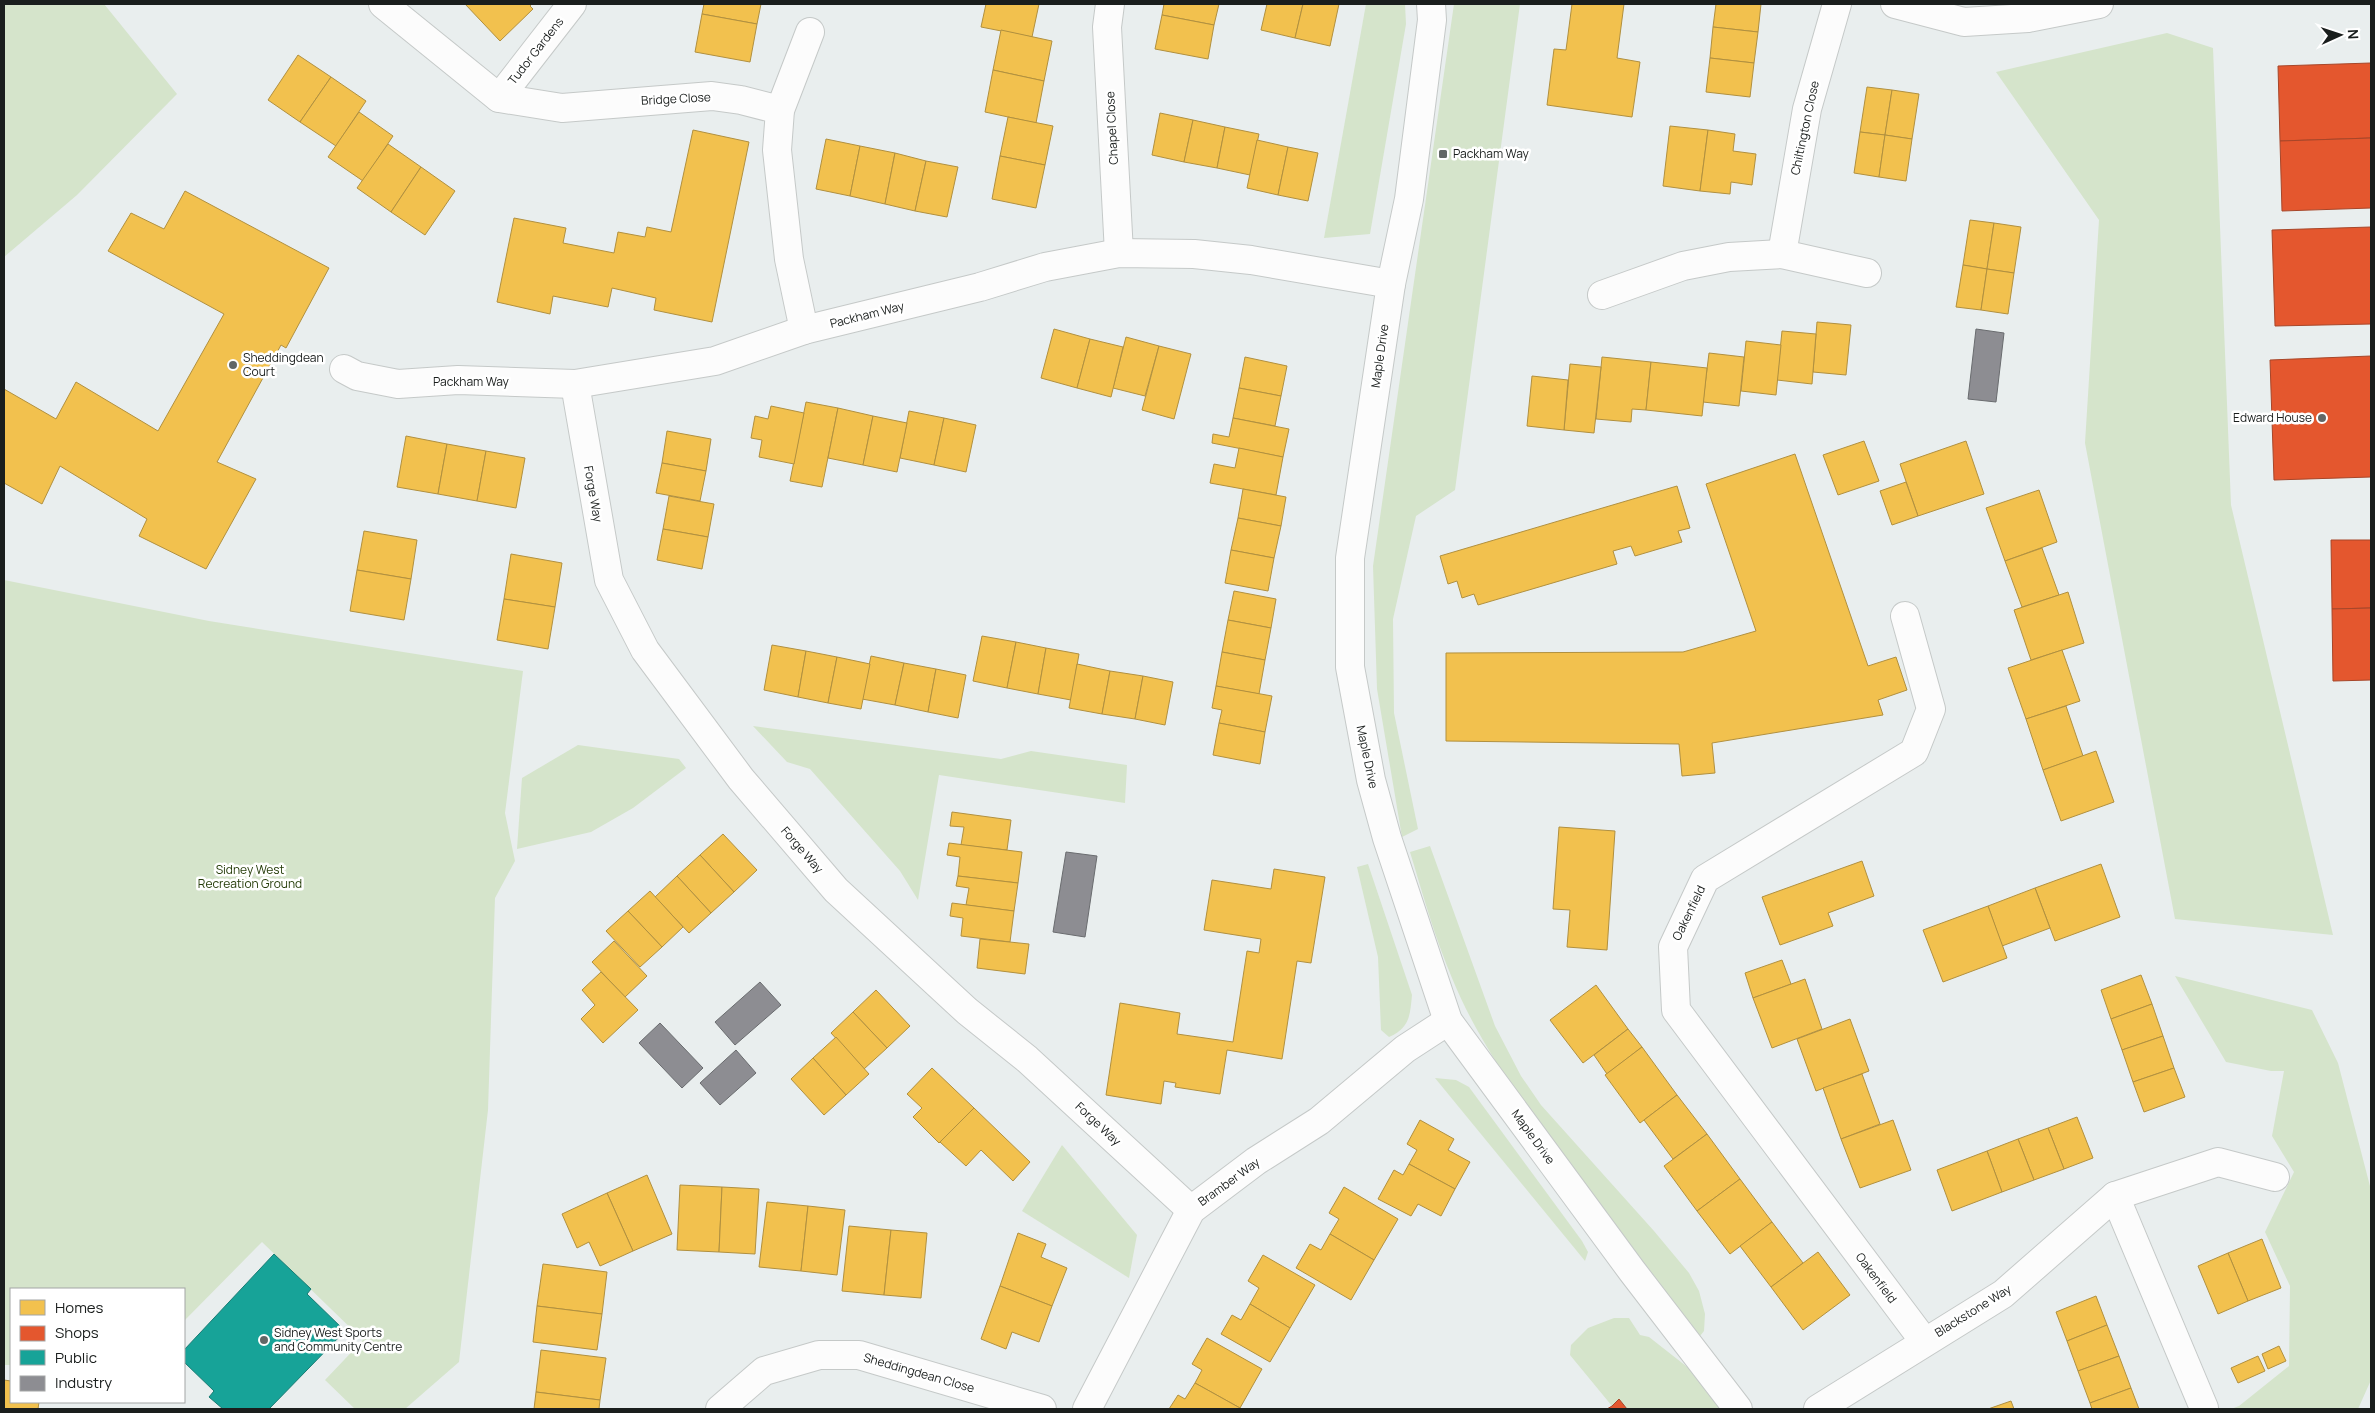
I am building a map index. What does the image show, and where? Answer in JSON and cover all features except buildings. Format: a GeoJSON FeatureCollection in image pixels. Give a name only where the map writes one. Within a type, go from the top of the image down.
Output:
{"type":"FeatureCollection","features":[{"type":"Feature","properties":{"kind":"street"},"geometry":{"type":"LineString","coordinates":[[383,4],[499,98]]}},
{"type":"Feature","properties":{"kind":"street","name":"Tudor Gardens"},"geometry":{"type":"LineString","coordinates":[[499,98],[572,4]]}},
{"type":"Feature","properties":{"kind":"street","name":"Chapel Close"},"geometry":{"type":"LineString","coordinates":[[1110,4],[1107,27],[1119,253]]}},
{"type":"Feature","properties":{"kind":"street","name":"Maple Drive"},"geometry":{"type":"LineString","coordinates":[[1431,4],[1432,20],[1409,199],[1391,284],[1350,558],[1350,667],[1373,788],[1387,838],[1448,1021],[1632,1271],[1738,1409]]}},
{"type":"Feature","properties":{"kind":"street","name":"Chiltington Close"},"geometry":{"type":"LineString","coordinates":[[1782,254],[1807,109],[1837,4]]}},
{"type":"Feature","properties":{"kind":"street"},"geometry":{"type":"LineString","coordinates":[[1895,4],[1964,22],[2028,18],[2099,4]]}},
{"type":"Feature","properties":{"kind":"street"},"geometry":{"type":"LineString","coordinates":[[804,330],[789,259],[778,159],[780,110],[810,32]]}},
{"type":"Feature","properties":{"kind":"street","name":"Bridge Close"},"geometry":{"type":"LineString","coordinates":[[499,98],[562,108],[712,96],[741,100],[780,110]]}},
{"type":"Feature","properties":{"kind":"street","name":"Packham Way"},"geometry":{"type":"LineString","coordinates":[[344,369],[357,376],[398,384],[458,380],[575,384],[715,361],[804,330],[980,287],[1045,266],[1119,253],[1194,254],[1251,260],[1391,284]]}},
{"type":"Feature","properties":{"kind":"street"},"geometry":{"type":"LineString","coordinates":[[1602,296],[1683,266],[1729,257],[1782,254],[1867,273]]}},
{"type":"Feature","properties":{"kind":"street","name":"Forge Way"},"geometry":{"type":"LineString","coordinates":[[575,384],[609,580],[645,650],[741,779],[836,890],[967,1011],[1028,1059],[1191,1210]]}},
{"type":"Feature","properties":{"kind":"street","name":"Oakenfield"},"geometry":{"type":"LineString","coordinates":[[1906,616],[1931,709],[1914,752],[1705,879],[1673,947],[1676,1010],[1924,1342]]}},
{"type":"Feature","properties":{"kind":"street","name":"Bramber Way"},"geometry":{"type":"LineString","coordinates":[[1087,1409],[1191,1210],[1256,1161],[1319,1121],[1405,1049],[1448,1021]]}},
{"type":"Feature","properties":{"kind":"street","name":"Blackstone Way"},"geometry":{"type":"LineString","coordinates":[[1818,1409],[2003,1294],[2116,1196],[2218,1162],[2275,1177]]}},
{"type":"Feature","properties":{"kind":"street"},"geometry":{"type":"LineString","coordinates":[[2116,1196],[2204,1408]]}},
{"type":"Feature","properties":{"kind":"street","name":"Sheddingdean Close"},"geometry":{"type":"LineString","coordinates":[[720,1409],[764,1371],[819,1355],[859,1355],[1042,1409]]}},
{"type":"Feature","properties":{"kind":"green space"},"geometry":{"type":"Polygon","coordinates":[[[4,4],[104,4],[177,94],[77,195],[4,257],[4,4]]]}},
{"type":"Feature","properties":{"kind":"green space"},"geometry":{"type":"Polygon","coordinates":[[[1366,4],[1405,4],[1406,24],[1370,234],[1324,238],[1366,4]]]}},
{"type":"Feature","properties":{"kind":"green space"},"geometry":{"type":"Polygon","coordinates":[[[1454,4],[1520,4],[1455,490],[1416,516],[1393,619],[1394,713],[1418,829],[1402,837],[1377,689],[1373,566],[1454,4]]]}},
{"type":"Feature","properties":{"kind":"green space"},"geometry":{"type":"Polygon","coordinates":[[[2167,33],[2213,48],[2231,505],[2333,935],[2175,919],[2085,443],[2099,220],[1996,72],[2167,33]]]}},
{"type":"Feature","properties":{"kind":"green space","name":"Sidney West Recreation Ground"},"geometry":{"type":"Polygon","coordinates":[[[4,580],[209,621],[523,671],[505,813],[515,861],[495,898],[488,1110],[459,1362],[405,1409],[355,1409],[325,1380],[363,1340],[262,1242],[185,1320],[185,1288],[10,1288],[10,1365],[4,1365],[4,580]]]}},
{"type":"Feature","properties":{"kind":"green space"},"geometry":{"type":"Polygon","coordinates":[[[753,726],[1001,759],[1031,751],[1127,765],[1125,803],[939,775],[918,900],[900,871],[810,769],[787,762],[753,726]]]}},
{"type":"Feature","properties":{"kind":"green space"},"geometry":{"type":"Polygon","coordinates":[[[578,745],[679,759],[686,768],[633,808],[591,832],[517,849],[522,778],[578,745]]]}},
{"type":"Feature","properties":{"kind":"green space"},"geometry":{"type":"Polygon","coordinates":[[[1430,846],[1495,1026],[1521,1076],[1541,1105],[1654,1231],[1689,1273],[1699,1291],[1705,1314],[1704,1331],[1700,1336],[1533,1116],[1502,1072],[1475,1026],[1452,978],[1440,947],[1410,852],[1430,846]]]}},
{"type":"Feature","properties":{"kind":"green space"},"geometry":{"type":"Polygon","coordinates":[[[1368,864],[1412,995],[1408,1020],[1401,1029],[1389,1037],[1381,1030],[1378,957],[1357,867],[1368,864]]]}},
{"type":"Feature","properties":{"kind":"green space"},"geometry":{"type":"Polygon","coordinates":[[[2175,976],[2312,1010],[2338,1063],[2371,1190],[2371,1380],[2358,1409],[2231,1409],[2239,1406],[2289,1366],[2290,1286],[2265,1232],[2294,1172],[2272,1136],[2284,1071],[2271,1071],[2226,1062],[2175,976]]]}},
{"type":"Feature","properties":{"kind":"green space"},"geometry":{"type":"Polygon","coordinates":[[[1435,1078],[1456,1080],[1469,1087],[1582,1241],[1588,1252],[1585,1261],[1435,1078]]]}},
{"type":"Feature","properties":{"kind":"green space"},"geometry":{"type":"Polygon","coordinates":[[[1062,1145],[1137,1235],[1129,1278],[1022,1211],[1062,1145]]]}},
{"type":"Feature","properties":{"kind":"green space"},"geometry":{"type":"Polygon","coordinates":[[[1614,1318],[1629,1318],[1640,1335],[1649,1337],[1700,1377],[1723,1409],[1627,1409],[1619,1399],[1612,1406],[1570,1355],[1571,1345],[1588,1328],[1614,1318]]]}},
{"type":"Feature","properties":{"kind":"place","name":"Packham Way"},"geometry":{"type":"Point","coordinates":[1443,154]}},
{"type":"Feature","properties":{"kind":"place","name":"Sheddingdean Court"},"geometry":{"type":"Point","coordinates":[233,365]}},
{"type":"Feature","properties":{"kind":"place","name":"Edward House"},"geometry":{"type":"Point","coordinates":[2322,418]}},
{"type":"Feature","properties":{"kind":"place","name":"Sidney West Sports and Community Centre"},"geometry":{"type":"Point","coordinates":[264,1340]}}]}
